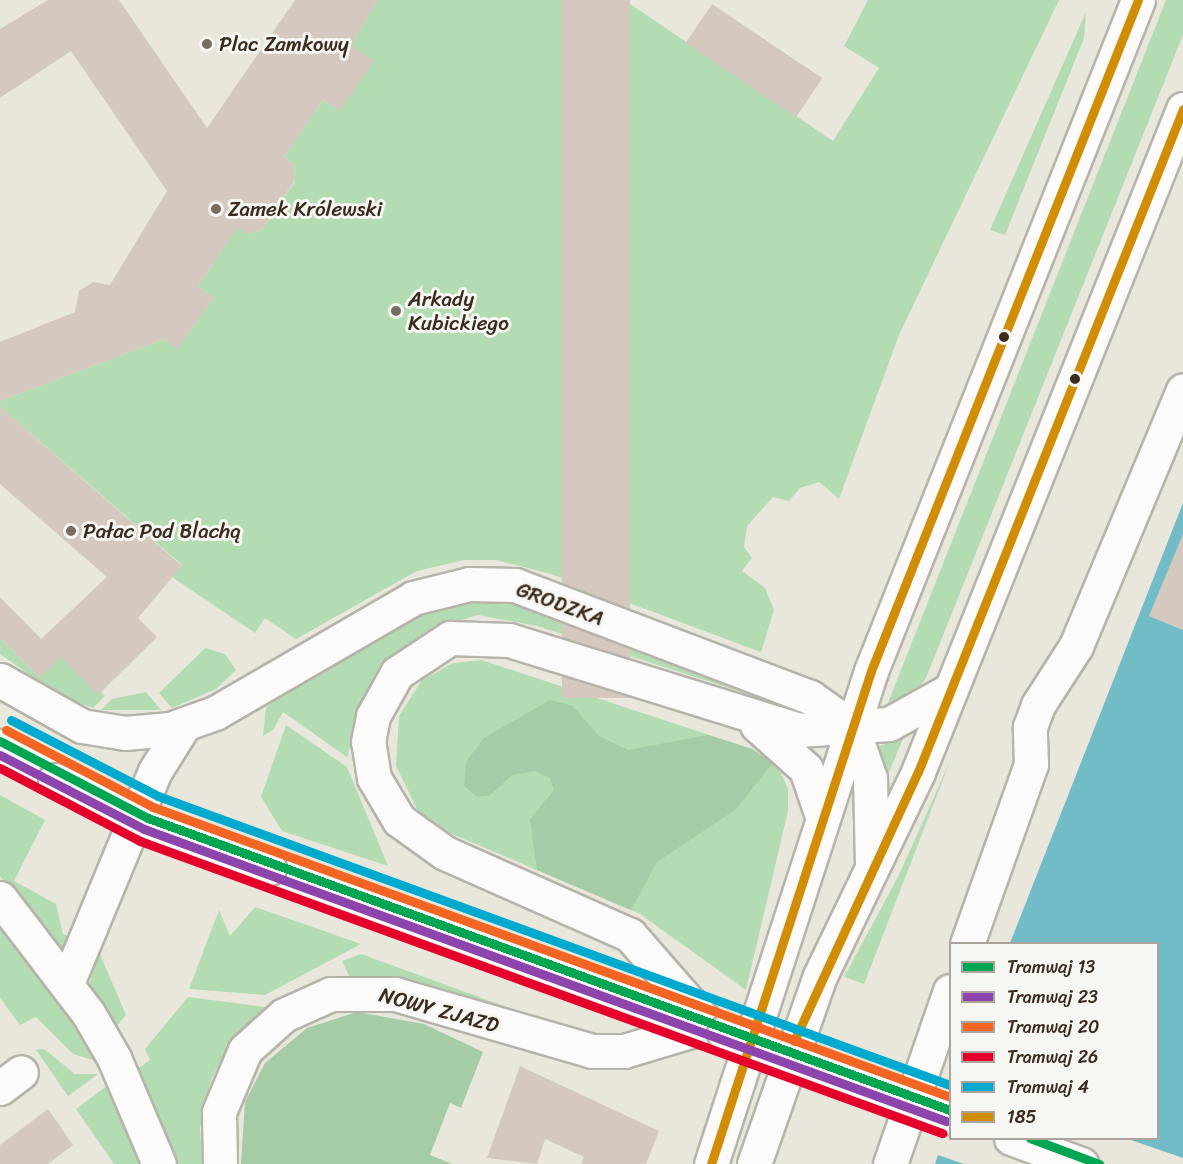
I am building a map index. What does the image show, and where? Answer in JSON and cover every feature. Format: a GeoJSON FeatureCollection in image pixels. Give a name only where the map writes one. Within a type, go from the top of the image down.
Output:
{"type":"FeatureCollection","features":[{"type":"Feature","properties":{"kind":"main road"},"geometry":{"type":"LineString","coordinates":[[711,1164],[852,727],[1138,0]]}},
{"type":"Feature","properties":{"kind":"main road"},"geometry":{"type":"LineString","coordinates":[[754,1164],[820,976],[872,875],[950,690],[1183,109]]}},
{"type":"Feature","properties":{"kind":"main road"},"geometry":{"type":"LineString","coordinates":[[968,942],[1030,764],[1030,727],[1038,705],[1076,646],[1183,390]]}},
{"type":"Feature","properties":{"kind":"main road","name":"GRODZKA"},"geometry":{"type":"LineString","coordinates":[[0,680],[51,713],[96,730],[140,733],[184,725],[413,598],[441,588],[496,583],[810,697],[852,727]]}},
{"type":"Feature","properties":{"kind":"main road"},"geometry":{"type":"LineString","coordinates":[[718,1031],[630,935],[420,841],[382,796],[368,742],[373,716],[397,674],[428,648],[466,635],[509,640],[741,714],[799,730],[889,724],[950,690]]}},
{"type":"Feature","properties":{"kind":"main road"},"geometry":{"type":"LineString","coordinates":[[741,714],[799,759],[822,816]]}},
{"type":"Feature","properties":{"kind":"main road"},"geometry":{"type":"LineString","coordinates":[[68,981],[155,771],[184,725]]}},
{"type":"Feature","properties":{"kind":"main road"},"geometry":{"type":"LineString","coordinates":[[852,727],[870,778],[872,875]]}},
{"type":"Feature","properties":{"kind":"main road"},"geometry":{"type":"LineString","coordinates":[[0,746],[55,780],[146,823],[949,1115]]}},
{"type":"Feature","properties":{"kind":"main road"},"geometry":{"type":"LineString","coordinates":[[0,898],[68,981],[114,1058],[159,1164]]}},
{"type":"Feature","properties":{"kind":"main road","name":"NOWY ZJAZD"},"geometry":{"type":"LineString","coordinates":[[220,1164],[219,1112],[245,1050],[284,1015],[331,994],[395,994],[592,1051],[624,1051],[718,1031]]}},
{"type":"Feature","properties":{"kind":"main road"},"geometry":{"type":"LineString","coordinates":[[890,1163],[949,997]]}},
{"type":"Feature","properties":{"kind":"main road"},"geometry":{"type":"LineString","coordinates":[[1016,1140],[1081,1164]]}},
{"type":"Feature","properties":{"kind":"green space"},"geometry":{"type":"Polygon","coordinates":[[[378,0],[624,0],[833,141],[879,68],[844,46],[868,0],[1059,0],[899,335],[839,499],[819,482],[800,488],[789,501],[773,497],[747,526],[744,547],[752,558],[742,571],[765,588],[774,610],[761,652],[551,574],[496,560],[464,560],[417,571],[296,639],[265,618],[255,633],[172,577],[182,565],[0,407],[0,401],[164,339],[177,349],[214,298],[198,287],[237,227],[247,234],[262,230],[295,181],[294,164],[284,157],[323,100],[340,111],[351,45],[378,0]]]}},
{"type":"Feature","properties":{"kind":"green space"},"geometry":{"type":"Polygon","coordinates":[[[1166,0],[1183,0],[1183,35],[926,678],[917,691],[884,713],[1166,0]]]}},
{"type":"Feature","properties":{"kind":"green space"},"geometry":{"type":"Polygon","coordinates":[[[1086,12],[1084,38],[1005,235],[990,230],[1086,12]]]}},
{"type":"Feature","properties":{"kind":"green space"},"geometry":{"type":"Polygon","coordinates":[[[452,598],[516,599],[791,708],[537,626],[478,615],[428,630],[393,656],[366,695],[347,757],[283,712],[273,730],[263,736],[266,708],[282,691],[421,608],[452,598]]]}},
{"type":"Feature","properties":{"kind":"green space"},"geometry":{"type":"Polygon","coordinates":[[[0,638],[39,677],[61,657],[105,696],[93,708],[57,694],[0,654],[0,638]]]}},
{"type":"Feature","properties":{"kind":"green space"},"geometry":{"type":"Polygon","coordinates":[[[205,648],[225,654],[236,670],[216,689],[172,708],[159,693],[205,648]]]}},
{"type":"Feature","properties":{"kind":"green space"},"geometry":{"type":"Polygon","coordinates":[[[481,660],[752,749],[777,766],[788,788],[788,811],[746,990],[640,914],[450,833],[417,809],[396,766],[399,716],[422,680],[453,663],[481,660]]]}},
{"type":"Feature","properties":{"kind":"green space"},"geometry":{"type":"Polygon","coordinates":[[[146,692],[161,710],[101,710],[112,699],[146,692]]]}},
{"type":"Feature","properties":{"kind":"green space"},"geometry":{"type":"Polygon","coordinates":[[[550,700],[573,706],[599,736],[628,750],[708,735],[752,749],[773,763],[735,810],[657,862],[631,910],[537,870],[530,819],[554,790],[550,778],[535,771],[512,775],[490,795],[477,797],[464,786],[466,762],[484,738],[550,700]]]}},
{"type":"Feature","properties":{"kind":"green space"},"geometry":{"type":"Polygon","coordinates":[[[286,725],[347,767],[388,866],[282,831],[261,797],[286,725]]]}},
{"type":"Feature","properties":{"kind":"green space"},"geometry":{"type":"Polygon","coordinates":[[[904,736],[888,775],[885,775],[875,748],[904,736]]]}},
{"type":"Feature","properties":{"kind":"green space"},"geometry":{"type":"Polygon","coordinates":[[[951,759],[864,984],[844,977],[899,875],[951,759]]]}},
{"type":"Feature","properties":{"kind":"green space"},"geometry":{"type":"Polygon","coordinates":[[[0,795],[45,820],[14,881],[56,904],[63,934],[68,936],[63,949],[0,876],[0,795]]]}},
{"type":"Feature","properties":{"kind":"green space"},"geometry":{"type":"Polygon","coordinates":[[[255,907],[361,944],[265,995],[189,989],[219,910],[230,936],[255,907]]]}},
{"type":"Feature","properties":{"kind":"green space"},"geometry":{"type":"Polygon","coordinates":[[[0,921],[64,1004],[96,1061],[73,1054],[36,1017],[20,1025],[0,998],[0,921]]]}},
{"type":"Feature","properties":{"kind":"green space"},"geometry":{"type":"Polygon","coordinates":[[[99,952],[126,1015],[115,1028],[89,985],[99,952]]]}},
{"type":"Feature","properties":{"kind":"green space"},"geometry":{"type":"Polygon","coordinates":[[[361,954],[545,1021],[544,1024],[401,978],[349,976],[342,961],[361,954]]]}},
{"type":"Feature","properties":{"kind":"green space"},"geometry":{"type":"Polygon","coordinates":[[[188,997],[266,1007],[234,1036],[211,1080],[200,1128],[202,1164],[175,1164],[133,1072],[150,1060],[145,1049],[188,997]]]}},
{"type":"Feature","properties":{"kind":"green space"},"geometry":{"type":"Polygon","coordinates":[[[357,1012],[424,1024],[483,1052],[461,1108],[450,1103],[430,1155],[452,1164],[241,1164],[245,1102],[265,1063],[307,1028],[357,1012]]]}},
{"type":"Feature","properties":{"kind":"green space"},"geometry":{"type":"Polygon","coordinates":[[[44,1049],[75,1074],[98,1074],[68,1096],[36,1050],[44,1049]]]}},
{"type":"Feature","properties":{"kind":"green space"},"geometry":{"type":"Polygon","coordinates":[[[108,1085],[145,1164],[114,1164],[76,1109],[108,1085]]]}},
{"type":"Feature","properties":{"kind":"water"},"geometry":{"type":"Polygon","coordinates":[[[1183,503],[1183,1164],[935,1164],[949,1120],[949,1140],[1159,1140],[1159,942],[1010,942],[1183,503]]]}},
{"type":"Feature","properties":{"kind":"pier"},"geometry":{"type":"Polygon","coordinates":[[[949,1117],[949,1140],[1131,1140],[1183,1158],[1183,1164],[964,1164],[935,1154],[949,1117]]]}},
{"type":"Feature","properties":{"kind":"building","name":"Zamek Królewski"},"geometry":{"type":"Polygon","coordinates":[[[48,0],[119,0],[207,128],[295,0],[378,0],[351,45],[374,61],[340,111],[323,100],[284,157],[294,164],[295,180],[262,230],[247,234],[237,227],[198,287],[214,298],[177,349],[164,339],[0,401],[0,342],[75,312],[79,291],[93,282],[110,285],[167,191],[71,51],[0,98],[0,29],[48,0]]]}},
{"type":"Feature","properties":{"kind":"building"},"geometry":{"type":"Polygon","coordinates":[[[562,0],[630,0],[630,698],[562,698],[562,0]]]}},
{"type":"Feature","properties":{"kind":"building"},"geometry":{"type":"Polygon","coordinates":[[[712,4],[822,78],[796,117],[686,43],[712,4]]]}},
{"type":"Feature","properties":{"kind":"building"},"geometry":{"type":"Polygon","coordinates":[[[0,407],[182,566],[138,618],[157,637],[98,695],[61,657],[40,678],[0,638],[0,597],[41,639],[107,577],[0,484],[0,407]]]}},
{"type":"Feature","properties":{"kind":"building"},"geometry":{"type":"Polygon","coordinates":[[[1183,534],[1183,630],[1149,616],[1183,534]]]}},
{"type":"Feature","properties":{"kind":"building"},"geometry":{"type":"Polygon","coordinates":[[[520,1066],[659,1131],[646,1164],[581,1164],[584,1157],[545,1139],[537,1164],[487,1158],[520,1066]]]}},
{"type":"Feature","properties":{"kind":"building"},"geometry":{"type":"Polygon","coordinates":[[[48,1109],[73,1145],[48,1164],[0,1164],[0,1145],[48,1109]]]}},
{"type":"Feature","properties":{"kind":"tram line","name":"4"},"geometry":{"type":"LineString","coordinates":[[11,720],[158,796],[949,1085]]}},
{"type":"Feature","properties":{"kind":"tram line","name":"20"},"geometry":{"type":"LineString","coordinates":[[6,730],[153,807],[949,1097]]}},
{"type":"Feature","properties":{"kind":"tram line","name":"13"},"geometry":{"type":"LineString","coordinates":[[0,741],[148,818],[949,1110]]}},
{"type":"Feature","properties":{"kind":"tram line","name":"23"},"geometry":{"type":"LineString","coordinates":[[0,755],[144,829],[946,1121]]}},
{"type":"Feature","properties":{"kind":"tram line","name":"26"},"geometry":{"type":"LineString","coordinates":[[0,768],[140,841],[942,1133]]}},
{"type":"Feature","properties":{"kind":"tram line","name":"13"},"geometry":{"type":"LineString","coordinates":[[1035,1140],[1099,1164]]}},
{"type":"Feature","properties":{"kind":"transit line","name":"185"},"geometry":{"type":"LineString","coordinates":[[711,1164],[871,671],[1138,0]]}},
{"type":"Feature","properties":{"kind":"transit line","name":"185"},"geometry":{"type":"LineString","coordinates":[[794,1041],[918,772],[1183,109]]}},
{"type":"Feature","properties":{"kind":"place","name":"Plac Zamkowy"},"geometry":{"type":"Point","coordinates":[207,44]}},
{"type":"Feature","properties":{"kind":"place","name":"Zamek Królewski"},"geometry":{"type":"Point","coordinates":[216,209]}},
{"type":"Feature","properties":{"kind":"place","name":"Arkady Kubickiego"},"geometry":{"type":"Point","coordinates":[396,311]}},
{"type":"Feature","properties":{"kind":"place","name":"Pałac Pod Blachą"},"geometry":{"type":"Point","coordinates":[71,531]}}]}
